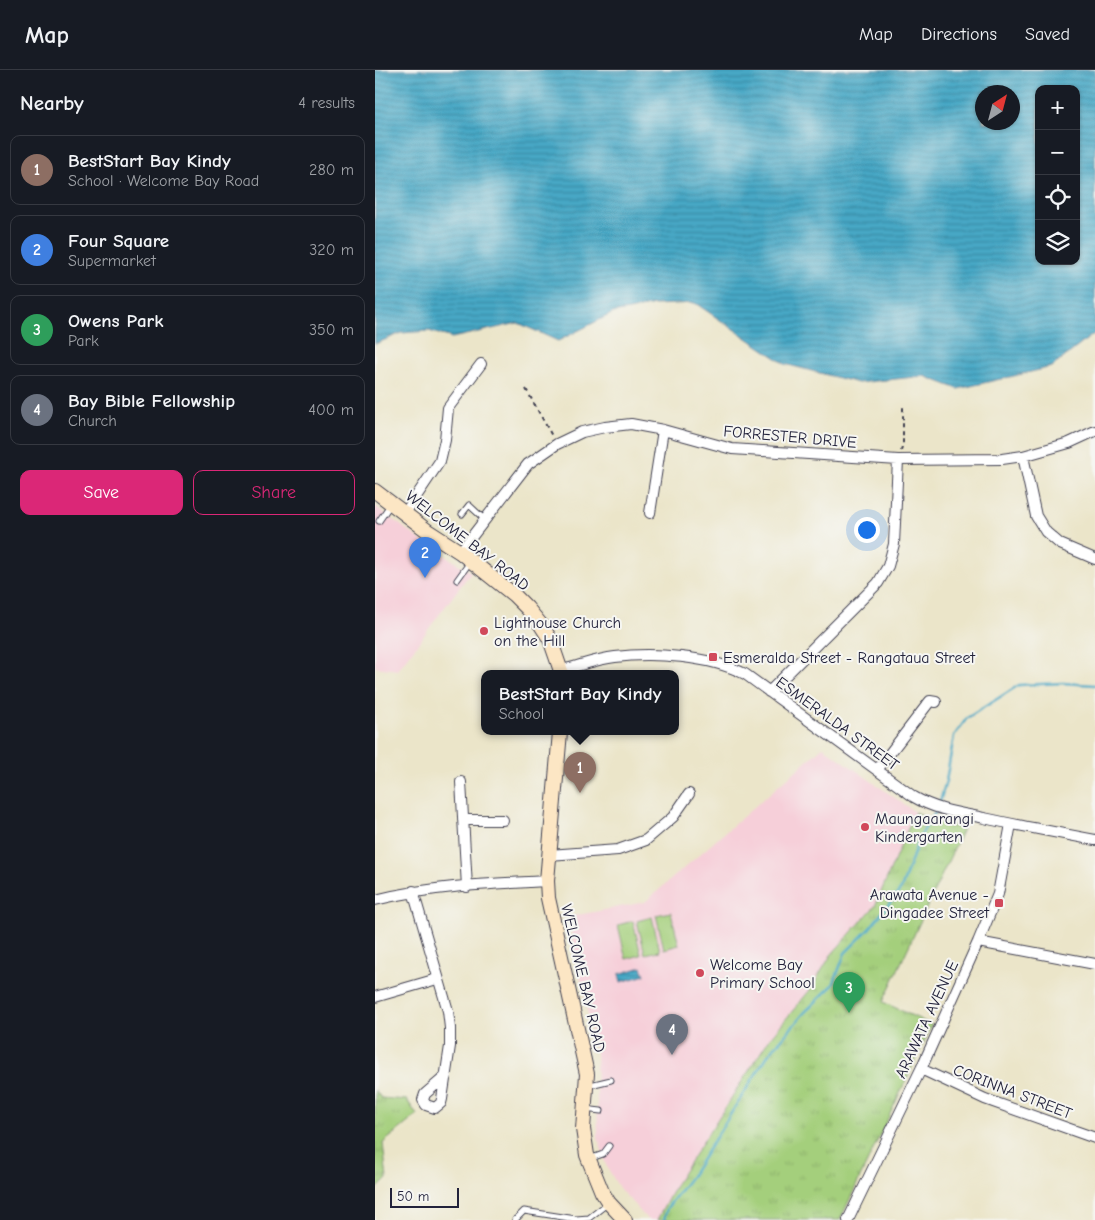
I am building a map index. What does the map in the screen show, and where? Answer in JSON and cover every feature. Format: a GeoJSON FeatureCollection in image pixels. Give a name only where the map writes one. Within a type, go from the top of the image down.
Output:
{"type":"FeatureCollection","features":[{"type":"Feature","properties":{"kind":"main road","name":"WELCOME BAY ROAD"},"geometry":{"type":"LineString","coordinates":[[375,491],[514,595],[541,625],[549,639],[561,670]]}},
{"type":"Feature","properties":{"kind":"main road","name":"WELCOME BAY ROAD"},"geometry":{"type":"LineString","coordinates":[[560,735],[547,881],[548,898],[587,1074],[583,1129],[588,1160],[597,1183],[609,1203],[625,1220]]}},
{"type":"Feature","properties":{"kind":"street"},"geometry":{"type":"LineString","coordinates":[[405,513],[440,462],[445,440],[448,408],[481,364]]}},
{"type":"Feature","properties":{"kind":"street","name":"FORRESTER DRIVE"},"geometry":{"type":"LineString","coordinates":[[465,557],[484,519],[528,464],[557,444],[583,432],[605,427],[631,424],[663,430],[732,448],[898,460],[1002,459],[1023,456],[1069,443],[1095,431]]}},
{"type":"Feature","properties":{"kind":"street"},"geometry":{"type":"LineString","coordinates":[[650,513],[663,430]]}},
{"type":"Feature","properties":{"kind":"street"},"geometry":{"type":"LineString","coordinates":[[1023,456],[1036,516],[1046,532],[1060,544],[1095,559]]}},
{"type":"Feature","properties":{"kind":"street"},"geometry":{"type":"LineString","coordinates":[[769,692],[878,583],[888,566],[894,544],[898,460]]}},
{"type":"Feature","properties":{"kind":"street","name":"ESMERALDA STREET"},"geometry":{"type":"LineString","coordinates":[[569,670],[614,657],[653,656],[715,662],[731,667],[745,674],[926,804],[1011,824],[1095,840]]}},
{"type":"Feature","properties":{"kind":"street"},"geometry":{"type":"LineString","coordinates":[[877,770],[929,701],[936,702]]}},
{"type":"Feature","properties":{"kind":"street"},"geometry":{"type":"LineString","coordinates":[[461,782],[467,887]]}},
{"type":"Feature","properties":{"kind":"street"},"geometry":{"type":"LineString","coordinates":[[549,855],[618,850],[646,840],[673,817],[689,794]]}},
{"type":"Feature","properties":{"kind":"street"},"geometry":{"type":"LineString","coordinates":[[463,820],[503,820]]}},
{"type":"Feature","properties":{"kind":"street","name":"ARAWATA AVENUE"},"geometry":{"type":"LineString","coordinates":[[850,1219],[921,1069],[978,942],[997,894],[1011,824]]}},
{"type":"Feature","properties":{"kind":"street"},"geometry":{"type":"LineString","coordinates":[[375,900],[413,891],[444,887],[547,881]]}},
{"type":"Feature","properties":{"kind":"street"},"geometry":{"type":"LineString","coordinates":[[413,891],[451,1028],[446,1076]]}},
{"type":"Feature","properties":{"kind":"street"},"geometry":{"type":"LineString","coordinates":[[978,942],[1095,964]]}},
{"type":"Feature","properties":{"kind":"street"},"geometry":{"type":"LineString","coordinates":[[375,996],[437,979]]}},
{"type":"Feature","properties":{"kind":"street","name":"CORINNA STREET"},"geometry":{"type":"LineString","coordinates":[[921,1069],[985,1099],[1095,1138]]}},
{"type":"Feature","properties":{"kind":"lane"},"geometry":{"type":"LineString","coordinates":[[379,520],[391,503]]}},
{"type":"Feature","properties":{"kind":"lane"},"geometry":{"type":"LineString","coordinates":[[462,514],[469,505],[484,519]]}},
{"type":"Feature","properties":{"kind":"lane"},"geometry":{"type":"LineString","coordinates":[[457,580],[465,557]]}},
{"type":"Feature","properties":{"kind":"lane"},"geometry":{"type":"LineString","coordinates":[[586,1086],[611,1080]]}},
{"type":"Feature","properties":{"kind":"lane"},"geometry":{"type":"LineString","coordinates":[[584,1109],[601,1111]]}},
{"type":"Feature","properties":{"kind":"lane"},"geometry":{"type":"LineString","coordinates":[[588,1160],[603,1154],[609,1146]]}},
{"type":"Feature","properties":{"kind":"lane"},"geometry":{"type":"LineString","coordinates":[[515,1220],[525,1211],[576,1219],[589,1218],[609,1203]]}},
{"type":"Feature","properties":{"kind":"path"},"geometry":{"type":"LineString","coordinates":[[526,388],[557,444]]}},
{"type":"Feature","properties":{"kind":"path"},"geometry":{"type":"LineString","coordinates":[[898,460],[903,444],[903,404]]}},
{"type":"Feature","properties":{"kind":"shaded area"},"geometry":{"type":"Polygon","coordinates":[[[375,506],[422,541],[471,572],[398,670],[375,667],[375,506]]]}},
{"type":"Feature","properties":{"kind":"shaded area","name":"Welcome Bay Primary School"},"geometry":{"type":"Polygon","coordinates":[[[823,747],[915,812],[875,906],[831,955],[810,990],[770,1038],[677,1182],[657,1220],[648,1220],[619,1188],[606,1165],[598,1137],[596,1054],[568,917],[645,902],[823,747]]]}},
{"type":"Feature","properties":{"kind":"green space"},"geometry":{"type":"Polygon","coordinates":[[[915,812],[924,817],[963,829],[883,1002],[932,1025],[840,1220],[657,1220],[677,1182],[770,1038],[810,990],[831,955],[875,906],[915,812]]]}},
{"type":"Feature","properties":{"kind":"green space"},"geometry":{"type":"Polygon","coordinates":[[[671,912],[679,945],[664,949],[656,915],[671,912]]]}},
{"type":"Feature","properties":{"kind":"green space"},"geometry":{"type":"Polygon","coordinates":[[[652,917],[660,951],[645,954],[637,921],[652,917]]]}},
{"type":"Feature","properties":{"kind":"green space"},"geometry":{"type":"Polygon","coordinates":[[[633,921],[641,955],[626,959],[618,925],[633,921]]]}},
{"type":"Feature","properties":{"kind":"green space"},"geometry":{"type":"Polygon","coordinates":[[[375,1090],[381,1098],[407,1100],[417,1115],[383,1143],[387,1179],[375,1191],[375,1090]]]}},
{"type":"Feature","properties":{"kind":"water"},"geometry":{"type":"Polygon","coordinates":[[[375,70],[1095,70],[1095,333],[1052,367],[958,389],[924,376],[858,383],[785,364],[695,303],[655,305],[613,313],[558,341],[518,323],[452,338],[429,331],[401,333],[375,344],[375,70]]]}},
{"type":"Feature","properties":{"kind":"water"},"geometry":{"type":"Polygon","coordinates":[[[642,967],[645,975],[621,982],[619,974],[642,967]]]}},
{"type":"Feature","properties":{"kind":"waterway"},"geometry":{"type":"LineString","coordinates":[[939,805],[946,781],[954,736],[967,718],[1019,685],[1063,683],[1095,685]]}},
{"type":"Feature","properties":{"kind":"waterway"},"geometry":{"type":"LineString","coordinates":[[664,1220],[667,1208],[692,1175],[768,1055],[805,1012],[833,985],[845,953],[869,929],[901,889],[920,836],[937,810]]}},
{"type":"Feature","properties":{"kind":"place","name":"Four Square"},"geometry":{"type":"Point","coordinates":[425,578]}},
{"type":"Feature","properties":{"kind":"place","name":"Lighthouse Church on the Hill"},"geometry":{"type":"Point","coordinates":[484,631]}},
{"type":"Feature","properties":{"kind":"place","name":"Esmeralda Street - Rangataua Street"},"geometry":{"type":"Point","coordinates":[713,657]}},
{"type":"Feature","properties":{"kind":"place","name":"BestStart Bay Kindy"},"geometry":{"type":"Point","coordinates":[580,793]}},
{"type":"Feature","properties":{"kind":"place","name":"Maungaarangi Kindergarten"},"geometry":{"type":"Point","coordinates":[865,827]}},
{"type":"Feature","properties":{"kind":"place","name":"Arawata Avenue - Dingadee Street"},"geometry":{"type":"Point","coordinates":[999,903]}},
{"type":"Feature","properties":{"kind":"place","name":"Welcome Bay Primary School"},"geometry":{"type":"Point","coordinates":[700,973]}},
{"type":"Feature","properties":{"kind":"place","name":"Owens Park"},"geometry":{"type":"Point","coordinates":[849,1013]}},
{"type":"Feature","properties":{"kind":"place","name":"Bay Bible Fellowship"},"geometry":{"type":"Point","coordinates":[672,1055]}}]}
